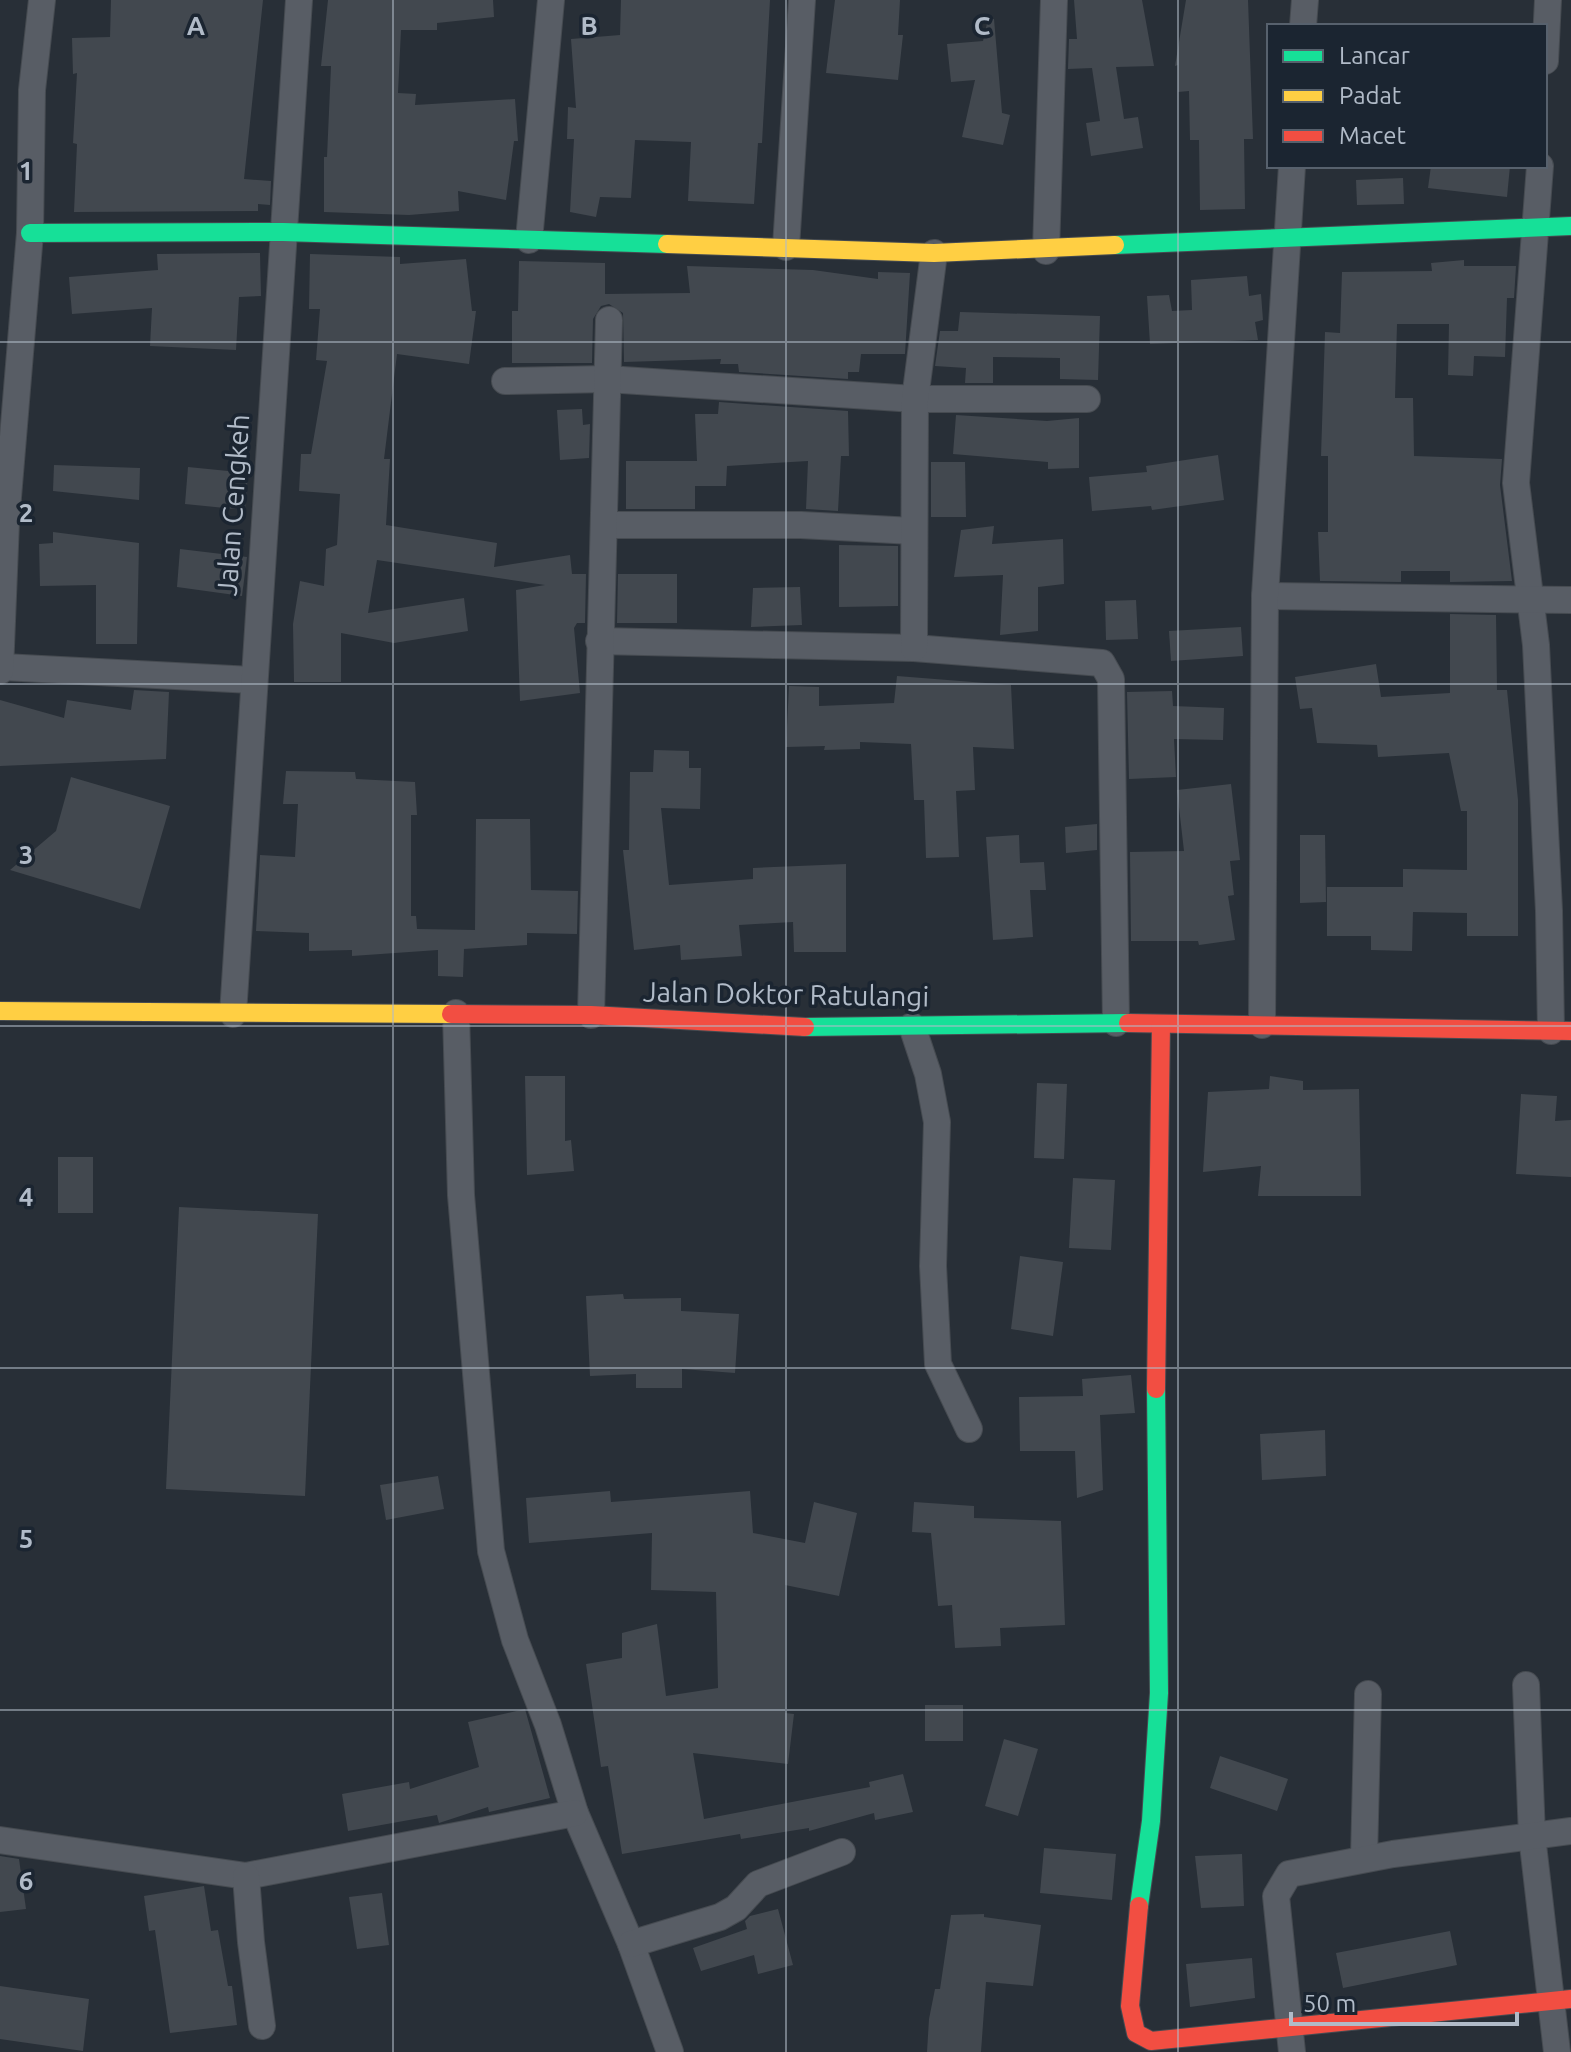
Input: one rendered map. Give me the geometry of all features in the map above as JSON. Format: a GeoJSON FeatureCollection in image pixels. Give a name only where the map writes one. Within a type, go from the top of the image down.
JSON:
{"type":"FeatureCollection","features":[{"type":"Feature","properties":{"kind":"main road"},"geometry":{"type":"LineString","coordinates":[[30,233],[283,232],[934,253],[1046,251],[1286,237],[1571,226]]}},
{"type":"Feature","properties":{"kind":"main road","name":"Jalan Doktor Ratulangi"},"geometry":{"type":"LineString","coordinates":[[0,1011],[591,1015],[822,1028],[1116,1023],[1561,1031]]}},
{"type":"Feature","properties":{"kind":"main road"},"geometry":{"type":"LineString","coordinates":[[1161,1024],[1155,1457],[1159,1693],[1151,1821],[1132,1958],[1132,2022],[1136,2033],[1151,2041],[1290,2041],[1560,2000]]}},
{"type":"Feature","properties":{"kind":"street"},"geometry":{"type":"LineString","coordinates":[[42,0],[32,90],[30,233],[6,521],[2,669],[252,680]]}},
{"type":"Feature","properties":{"kind":"street","name":"Jalan Cengkeh"},"geometry":{"type":"LineString","coordinates":[[233,1014],[252,680],[299,0]]}},
{"type":"Feature","properties":{"kind":"street"},"geometry":{"type":"LineString","coordinates":[[529,240],[551,0]]}},
{"type":"Feature","properties":{"kind":"street"},"geometry":{"type":"LineString","coordinates":[[786,247],[802,0]]}},
{"type":"Feature","properties":{"kind":"street"},"geometry":{"type":"LineString","coordinates":[[1046,251],[1054,0]]}},
{"type":"Feature","properties":{"kind":"street"},"geometry":{"type":"LineString","coordinates":[[1303,24],[1305,0]]}},
{"type":"Feature","properties":{"kind":"street"},"geometry":{"type":"LineString","coordinates":[[1547,24],[1548,0]]}},
{"type":"Feature","properties":{"kind":"street"},"geometry":{"type":"LineString","coordinates":[[1262,1025],[1265,596],[1292,168]]}},
{"type":"Feature","properties":{"kind":"street"},"geometry":{"type":"LineString","coordinates":[[1540,168],[1516,483],[1527,598],[1536,645],[1549,911],[1561,1031]]}},
{"type":"Feature","properties":{"kind":"street"},"geometry":{"type":"LineString","coordinates":[[914,648],[915,399],[934,253]]}},
{"type":"Feature","properties":{"kind":"street"},"geometry":{"type":"LineString","coordinates":[[591,1015],[609,320]]}},
{"type":"Feature","properties":{"kind":"street"},"geometry":{"type":"LineString","coordinates":[[505,381],[607,379],[915,399],[1087,399]]}},
{"type":"Feature","properties":{"kind":"street"},"geometry":{"type":"LineString","coordinates":[[604,525],[801,525],[913,531]]}},
{"type":"Feature","properties":{"kind":"street"},"geometry":{"type":"LineString","coordinates":[[1265,596],[1571,600]]}},
{"type":"Feature","properties":{"kind":"street"},"geometry":{"type":"LineString","coordinates":[[599,641],[914,648],[1102,663],[1108,671],[1116,1023]]}},
{"type":"Feature","properties":{"kind":"street"},"geometry":{"type":"LineString","coordinates":[[456,1013],[461,1195],[491,1551],[515,1640],[548,1725],[575,1813],[631,1944],[670,2052]]}},
{"type":"Feature","properties":{"kind":"street"},"geometry":{"type":"LineString","coordinates":[[912,1026],[928,1074],[937,1122],[933,1294],[938,1364],[969,1429]]}},
{"type":"Feature","properties":{"kind":"street"},"geometry":{"type":"LineString","coordinates":[[1526,1685],[1532,1836],[1560,2000],[1557,2052]]}},
{"type":"Feature","properties":{"kind":"street"},"geometry":{"type":"LineString","coordinates":[[1364,1859],[1368,1694]]}},
{"type":"Feature","properties":{"kind":"street"},"geometry":{"type":"LineString","coordinates":[[0,1840],[246,1876],[575,1813]]}},
{"type":"Feature","properties":{"kind":"street"},"geometry":{"type":"LineString","coordinates":[[1290,2041],[1276,1896],[1281,1883],[1299,1869],[1571,1831]]}},
{"type":"Feature","properties":{"kind":"street"},"geometry":{"type":"LineString","coordinates":[[631,1944],[720,1917],[736,1908],[758,1884],[842,1852]]}},
{"type":"Feature","properties":{"kind":"street"},"geometry":{"type":"LineString","coordinates":[[246,1876],[262,2026]]}},
{"type":"Feature","properties":{"kind":"building"},"geometry":{"type":"Polygon","coordinates":[[[111,0],[263,0],[244,179],[271,181],[270,205],[258,204],[258,211],[74,212],[77,144],[73,143],[77,73],[73,74],[72,38],[110,37],[111,0]]]}},
{"type":"Feature","properties":{"kind":"building"},"geometry":{"type":"Polygon","coordinates":[[[328,0],[493,0],[494,17],[437,23],[437,30],[401,30],[398,93],[416,94],[415,105],[515,99],[518,141],[514,141],[506,200],[458,191],[459,211],[409,215],[324,212],[324,157],[327,157],[331,66],[321,66],[328,0]]]}},
{"type":"Feature","properties":{"kind":"building"},"geometry":{"type":"Polygon","coordinates":[[[621,0],[770,0],[762,143],[758,143],[754,204],[688,201],[691,142],[635,140],[631,198],[600,197],[596,217],[570,212],[574,139],[567,139],[568,107],[576,108],[571,39],[620,35],[621,0]]]}},
{"type":"Feature","properties":{"kind":"building"},"geometry":{"type":"Polygon","coordinates":[[[835,0],[900,0],[898,35],[903,35],[898,80],[826,73],[835,0]]]}},
{"type":"Feature","properties":{"kind":"building"},"geometry":{"type":"Polygon","coordinates":[[[1074,0],[1142,0],[1154,66],[1116,67],[1124,119],[1138,117],[1143,148],[1091,156],[1086,123],[1100,121],[1092,68],[1068,69],[1069,39],[1077,39],[1074,0]]]}},
{"type":"Feature","properties":{"kind":"building"},"geometry":{"type":"Polygon","coordinates":[[[1186,0],[1248,0],[1253,139],[1244,139],[1245,209],[1200,210],[1199,140],[1190,140],[1189,91],[1178,92],[1178,65],[1175,66],[1186,0]]]}},
{"type":"Feature","properties":{"kind":"building"},"geometry":{"type":"Polygon","coordinates":[[[988,19],[994,19],[1002,113],[1010,115],[1003,145],[962,137],[975,80],[951,82],[947,44],[983,41],[988,19]]]}},
{"type":"Feature","properties":{"kind":"building"},"geometry":{"type":"Polygon","coordinates":[[[1431,168],[1510,168],[1507,197],[1428,188],[1431,168]]]}},
{"type":"Feature","properties":{"kind":"building"},"geometry":{"type":"Polygon","coordinates":[[[1403,178],[1404,204],[1357,205],[1356,180],[1403,178]]]}},
{"type":"Feature","properties":{"kind":"building"},"geometry":{"type":"Polygon","coordinates":[[[260,253],[261,296],[239,297],[236,350],[150,346],[152,308],[72,314],[69,277],[158,270],[157,254],[260,253]]]}},
{"type":"Feature","properties":{"kind":"building"},"geometry":{"type":"Polygon","coordinates":[[[310,254],[400,257],[400,264],[466,259],[472,311],[476,311],[469,364],[397,354],[384,459],[390,459],[386,525],[497,543],[494,567],[570,555],[572,574],[586,574],[585,623],[577,623],[574,628],[580,693],[520,701],[516,590],[545,585],[377,560],[368,613],[464,598],[468,631],[394,643],[341,633],[341,682],[294,682],[293,624],[300,581],[324,586],[326,549],[337,545],[340,494],[299,491],[301,454],[311,454],[327,361],[316,360],[320,309],[309,309],[310,254]]]}},
{"type":"Feature","properties":{"kind":"building"},"geometry":{"type":"Polygon","coordinates":[[[1464,260],[1464,266],[1516,266],[1514,298],[1507,298],[1505,357],[1474,356],[1473,376],[1448,375],[1449,324],[1397,324],[1395,398],[1413,398],[1414,456],[1502,459],[1500,485],[1512,581],[1450,582],[1450,571],[1401,571],[1401,582],[1320,581],[1318,532],[1328,532],[1328,456],[1321,456],[1325,332],[1340,333],[1342,272],[1432,271],[1431,263],[1464,260]]]}},
{"type":"Feature","properties":{"kind":"building"},"geometry":{"type":"Polygon","coordinates":[[[519,261],[605,263],[605,294],[690,293],[687,266],[813,270],[878,279],[878,272],[910,273],[905,354],[861,354],[859,372],[848,372],[848,379],[739,372],[738,364],[720,364],[721,359],[624,362],[623,313],[609,304],[601,306],[593,319],[592,363],[512,363],[512,311],[518,311],[519,261]]]}},
{"type":"Feature","properties":{"kind":"building"},"geometry":{"type":"Polygon","coordinates":[[[1247,276],[1249,296],[1261,294],[1263,320],[1255,322],[1258,340],[1150,344],[1147,296],[1169,295],[1172,311],[1192,310],[1191,280],[1247,276]]]}},
{"type":"Feature","properties":{"kind":"building"},"geometry":{"type":"Polygon","coordinates":[[[960,312],[1100,316],[1098,380],[1060,379],[1060,358],[993,357],[993,383],[965,383],[966,368],[935,366],[940,331],[958,331],[960,312]]]}},
{"type":"Feature","properties":{"kind":"building"},"geometry":{"type":"Polygon","coordinates":[[[719,402],[848,411],[849,456],[841,456],[838,511],[806,509],[808,461],[727,466],[726,486],[695,486],[695,509],[626,509],[626,461],[697,461],[695,414],[718,414],[719,402]]]}},
{"type":"Feature","properties":{"kind":"building"},"geometry":{"type":"Polygon","coordinates":[[[582,409],[583,425],[590,424],[589,458],[560,460],[557,410],[582,409]]]}},
{"type":"Feature","properties":{"kind":"building"},"geometry":{"type":"Polygon","coordinates":[[[956,415],[1047,421],[1079,418],[1079,468],[1048,469],[1048,462],[953,454],[956,415]]]}},
{"type":"Feature","properties":{"kind":"building"},"geometry":{"type":"Polygon","coordinates":[[[1218,455],[1224,500],[1152,510],[1151,506],[1092,511],[1089,477],[1147,472],[1146,466],[1218,455]]]}},
{"type":"Feature","properties":{"kind":"building"},"geometry":{"type":"Polygon","coordinates":[[[931,462],[965,462],[966,517],[931,517],[931,462]]]}},
{"type":"Feature","properties":{"kind":"building"},"geometry":{"type":"Polygon","coordinates":[[[54,465],[140,468],[139,500],[53,491],[54,465]]]}},
{"type":"Feature","properties":{"kind":"building"},"geometry":{"type":"Polygon","coordinates":[[[188,467],[248,473],[245,510],[185,504],[188,467]]]}},
{"type":"Feature","properties":{"kind":"building"},"geometry":{"type":"Polygon","coordinates":[[[994,526],[992,544],[1063,539],[1064,584],[1038,587],[1038,631],[1000,635],[1003,575],[954,577],[961,530],[994,526]]]}},
{"type":"Feature","properties":{"kind":"building"},"geometry":{"type":"Polygon","coordinates":[[[53,532],[139,543],[137,644],[96,644],[96,585],[40,586],[39,544],[53,543],[53,532]]]}},
{"type":"Feature","properties":{"kind":"building"},"geometry":{"type":"Polygon","coordinates":[[[839,545],[898,546],[898,606],[839,607],[839,545]]]}},
{"type":"Feature","properties":{"kind":"building"},"geometry":{"type":"Polygon","coordinates":[[[180,549],[247,557],[242,596],[177,587],[180,549]]]}},
{"type":"Feature","properties":{"kind":"building"},"geometry":{"type":"Polygon","coordinates":[[[618,574],[677,574],[677,623],[617,623],[618,574]]]}},
{"type":"Feature","properties":{"kind":"building"},"geometry":{"type":"Polygon","coordinates":[[[800,587],[802,625],[751,627],[753,588],[800,587]]]}},
{"type":"Feature","properties":{"kind":"building"},"geometry":{"type":"Polygon","coordinates":[[[1136,600],[1138,639],[1106,640],[1105,601],[1136,600]]]}},
{"type":"Feature","properties":{"kind":"building"},"geometry":{"type":"Polygon","coordinates":[[[1450,614],[1496,615],[1497,690],[1507,690],[1518,800],[1518,936],[1467,936],[1467,913],[1413,912],[1412,951],[1371,950],[1371,936],[1327,936],[1327,887],[1403,887],[1403,869],[1467,870],[1467,811],[1461,811],[1449,753],[1378,757],[1377,745],[1317,743],[1312,708],[1300,709],[1295,677],[1376,664],[1381,697],[1450,693],[1450,614]]]}},
{"type":"Feature","properties":{"kind":"building"},"geometry":{"type":"Polygon","coordinates":[[[1241,627],[1243,656],[1171,661],[1169,631],[1241,627]]]}},
{"type":"Feature","properties":{"kind":"building"},"geometry":{"type":"Polygon","coordinates":[[[897,676],[1011,685],[1014,749],[973,747],[975,790],[956,791],[959,857],[926,858],[924,800],[914,800],[911,744],[860,742],[860,749],[824,750],[825,746],[786,747],[789,686],[819,687],[819,706],[894,703],[897,676]]]}},
{"type":"Feature","properties":{"kind":"building"},"geometry":{"type":"Polygon","coordinates":[[[134,690],[169,692],[166,759],[0,766],[0,700],[64,718],[67,700],[131,710],[134,690]]]}},
{"type":"Feature","properties":{"kind":"building"},"geometry":{"type":"Polygon","coordinates":[[[1172,691],[1173,706],[1224,708],[1223,740],[1174,739],[1176,777],[1129,779],[1127,692],[1172,691]]]}},
{"type":"Feature","properties":{"kind":"building"},"geometry":{"type":"Polygon","coordinates":[[[654,750],[689,751],[689,768],[701,768],[700,809],[661,808],[669,885],[753,879],[753,868],[846,864],[846,952],[794,952],[793,922],[739,925],[742,956],[681,960],[680,945],[634,950],[623,850],[629,850],[630,772],[653,772],[654,750]]]}},
{"type":"Feature","properties":{"kind":"building"},"geometry":{"type":"Polygon","coordinates":[[[286,771],[355,772],[356,779],[415,782],[417,815],[411,815],[411,916],[416,916],[417,929],[475,930],[476,819],[530,819],[531,890],[578,891],[577,934],[527,933],[527,945],[464,949],[463,977],[438,976],[438,950],[352,956],[352,950],[309,951],[309,933],[256,931],[260,855],[295,857],[298,804],[283,804],[286,771]]]}},
{"type":"Feature","properties":{"kind":"building"},"geometry":{"type":"Polygon","coordinates":[[[71,777],[170,806],[140,909],[10,870],[56,831],[71,777]]]}},
{"type":"Feature","properties":{"kind":"building"},"geometry":{"type":"Polygon","coordinates":[[[1231,784],[1240,860],[1230,861],[1234,895],[1228,896],[1235,940],[1199,945],[1198,941],[1131,941],[1130,852],[1184,851],[1177,790],[1231,784]]]}},
{"type":"Feature","properties":{"kind":"building"},"geometry":{"type":"Polygon","coordinates":[[[1097,824],[1097,850],[1066,853],[1065,827],[1097,824]]]}},
{"type":"Feature","properties":{"kind":"building"},"geometry":{"type":"Polygon","coordinates":[[[1019,835],[1020,863],[1044,862],[1046,890],[1030,890],[1033,937],[993,940],[986,837],[1019,835]]]}},
{"type":"Feature","properties":{"kind":"building"},"geometry":{"type":"Polygon","coordinates":[[[1300,835],[1325,835],[1326,902],[1300,903],[1300,835]]]}},
{"type":"Feature","properties":{"kind":"building"},"geometry":{"type":"Polygon","coordinates":[[[525,1076],[565,1076],[565,1141],[571,1140],[574,1171],[527,1175],[525,1076]]]}},
{"type":"Feature","properties":{"kind":"building"},"geometry":{"type":"Polygon","coordinates":[[[1270,1076],[1303,1081],[1303,1090],[1359,1089],[1361,1196],[1258,1196],[1261,1166],[1203,1172],[1208,1092],[1269,1089],[1270,1076]]]}},
{"type":"Feature","properties":{"kind":"building"},"geometry":{"type":"Polygon","coordinates":[[[1037,1083],[1067,1084],[1064,1159],[1034,1158],[1037,1083]]]}},
{"type":"Feature","properties":{"kind":"building"},"geometry":{"type":"Polygon","coordinates":[[[1521,1094],[1557,1096],[1555,1121],[1571,1120],[1571,1177],[1516,1174],[1521,1094]]]}},
{"type":"Feature","properties":{"kind":"building"},"geometry":{"type":"Polygon","coordinates":[[[58,1157],[93,1157],[93,1213],[58,1213],[58,1157]]]}},
{"type":"Feature","properties":{"kind":"building"},"geometry":{"type":"Polygon","coordinates":[[[1073,1178],[1115,1180],[1111,1250],[1069,1248],[1073,1178]]]}},
{"type":"Feature","properties":{"kind":"building"},"geometry":{"type":"Polygon","coordinates":[[[179,1207],[318,1214],[305,1496],[166,1489],[179,1207]]]}},
{"type":"Feature","properties":{"kind":"building"},"geometry":{"type":"Polygon","coordinates":[[[1020,1256],[1063,1262],[1053,1336],[1011,1329],[1020,1256]]]}},
{"type":"Feature","properties":{"kind":"building"},"geometry":{"type":"Polygon","coordinates":[[[623,1294],[624,1299],[681,1298],[681,1311],[739,1314],[735,1373],[682,1369],[682,1388],[636,1388],[636,1374],[590,1376],[586,1296],[623,1294]]]}},
{"type":"Feature","properties":{"kind":"building"},"geometry":{"type":"Polygon","coordinates":[[[1131,1375],[1135,1413],[1100,1415],[1103,1490],[1077,1498],[1075,1451],[1020,1451],[1019,1397],[1083,1396],[1082,1379],[1131,1375]]]}},
{"type":"Feature","properties":{"kind":"building"},"geometry":{"type":"Polygon","coordinates":[[[1325,1430],[1326,1476],[1262,1480],[1260,1434],[1325,1430]]]}},
{"type":"Feature","properties":{"kind":"building"},"geometry":{"type":"Polygon","coordinates":[[[438,1476],[444,1509],[386,1520],[380,1485],[438,1476]]]}},
{"type":"Feature","properties":{"kind":"building"},"geometry":{"type":"Polygon","coordinates":[[[610,1491],[611,1502],[750,1491],[753,1533],[805,1543],[814,1502],[857,1513],[839,1596],[785,1585],[785,1713],[794,1714],[788,1764],[693,1753],[704,1819],[870,1787],[869,1782],[903,1774],[913,1812],[875,1820],[874,1813],[809,1831],[809,1828],[741,1839],[740,1834],[622,1854],[608,1766],[601,1767],[586,1664],[622,1658],[622,1633],[657,1624],[666,1696],[718,1688],[716,1592],[651,1590],[652,1533],[529,1543],[526,1498],[610,1491]]]}},
{"type":"Feature","properties":{"kind":"building"},"geometry":{"type":"Polygon","coordinates":[[[914,1502],[974,1506],[974,1518],[1061,1521],[1065,1625],[1000,1628],[1001,1646],[955,1648],[952,1605],[938,1606],[931,1533],[912,1532],[914,1502]]]}},
{"type":"Feature","properties":{"kind":"building"},"geometry":{"type":"Polygon","coordinates":[[[925,1705],[963,1705],[963,1741],[925,1741],[925,1705]]]}},
{"type":"Feature","properties":{"kind":"building"},"geometry":{"type":"Polygon","coordinates":[[[525,1709],[550,1798],[489,1812],[488,1807],[439,1823],[437,1815],[348,1831],[342,1794],[409,1782],[410,1789],[479,1767],[468,1722],[525,1709]]]}},
{"type":"Feature","properties":{"kind":"building"},"geometry":{"type":"Polygon","coordinates":[[[1004,1739],[1038,1749],[1018,1816],[985,1806],[1004,1739]]]}},
{"type":"Feature","properties":{"kind":"building"},"geometry":{"type":"Polygon","coordinates":[[[1220,1756],[1288,1779],[1277,1811],[1210,1788],[1220,1756]]]}},
{"type":"Feature","properties":{"kind":"building"},"geometry":{"type":"Polygon","coordinates":[[[1044,1848],[1116,1854],[1112,1900],[1040,1893],[1044,1848]]]}},
{"type":"Feature","properties":{"kind":"building"},"geometry":{"type":"Polygon","coordinates":[[[1242,1854],[1244,1906],[1201,1908],[1195,1856],[1242,1854]]]}},
{"type":"Feature","properties":{"kind":"building"},"geometry":{"type":"Polygon","coordinates":[[[0,1856],[19,1859],[26,1909],[0,1912],[0,1856]]]}},
{"type":"Feature","properties":{"kind":"building"},"geometry":{"type":"Polygon","coordinates":[[[204,1886],[211,1931],[218,1930],[228,1986],[232,1986],[237,2025],[170,2033],[155,1930],[149,1931],[144,1896],[204,1886]]]}},
{"type":"Feature","properties":{"kind":"building"},"geometry":{"type":"Polygon","coordinates":[[[382,1893],[389,1945],[357,1949],[349,1897],[382,1893]]]}},
{"type":"Feature","properties":{"kind":"building"},"geometry":{"type":"Polygon","coordinates":[[[778,1909],[793,1965],[758,1974],[754,1955],[701,1971],[693,1948],[747,1929],[745,1921],[750,1916],[778,1909]]]}},
{"type":"Feature","properties":{"kind":"building"},"geometry":{"type":"Polygon","coordinates":[[[984,1914],[984,1917],[1041,1925],[1033,1986],[986,1982],[981,2052],[927,2052],[929,2019],[935,1989],[940,1989],[951,1915],[984,1914]]]}},
{"type":"Feature","properties":{"kind":"building"},"geometry":{"type":"Polygon","coordinates":[[[1450,1931],[1457,1965],[1343,1988],[1336,1953],[1450,1931]]]}},
{"type":"Feature","properties":{"kind":"building"},"geometry":{"type":"Polygon","coordinates":[[[1252,1958],[1255,1998],[1190,2007],[1186,1964],[1252,1958]]]}},
{"type":"Feature","properties":{"kind":"building"},"geometry":{"type":"Polygon","coordinates":[[[0,1986],[89,1999],[83,2051],[0,2039],[0,1986]]]}},
{"type":"Feature","properties":{"kind":"traffic: fast"},"geometry":{"type":"LineString","coordinates":[[1115,245],[1571,226]]}},
{"type":"Feature","properties":{"kind":"traffic: fast"},"geometry":{"type":"LineString","coordinates":[[30,233],[283,232],[667,244]]}},
{"type":"Feature","properties":{"kind":"traffic: fast"},"geometry":{"type":"LineString","coordinates":[[805,1027],[1128,1023]]}},
{"type":"Feature","properties":{"kind":"traffic: fast"},"geometry":{"type":"LineString","coordinates":[[1139,1906],[1151,1821],[1159,1693],[1156,1389]]}},
{"type":"Feature","properties":{"kind":"traffic: slow"},"geometry":{"type":"LineString","coordinates":[[667,244],[934,253],[1115,245]]}},
{"type":"Feature","properties":{"kind":"traffic: slow"},"geometry":{"type":"LineString","coordinates":[[0,1011],[451,1014]]}},
{"type":"Feature","properties":{"kind":"traffic: jam"},"geometry":{"type":"LineString","coordinates":[[451,1014],[591,1015],[805,1027]]}},
{"type":"Feature","properties":{"kind":"traffic: jam"},"geometry":{"type":"LineString","coordinates":[[1128,1023],[1571,1031]]}},
{"type":"Feature","properties":{"kind":"traffic: jam"},"geometry":{"type":"LineString","coordinates":[[1156,1389],[1161,1024]]}},
{"type":"Feature","properties":{"kind":"traffic: jam"},"geometry":{"type":"LineString","coordinates":[[1139,1906],[1130,2006],[1136,2033],[1151,2041],[1571,1999]]}}]}
